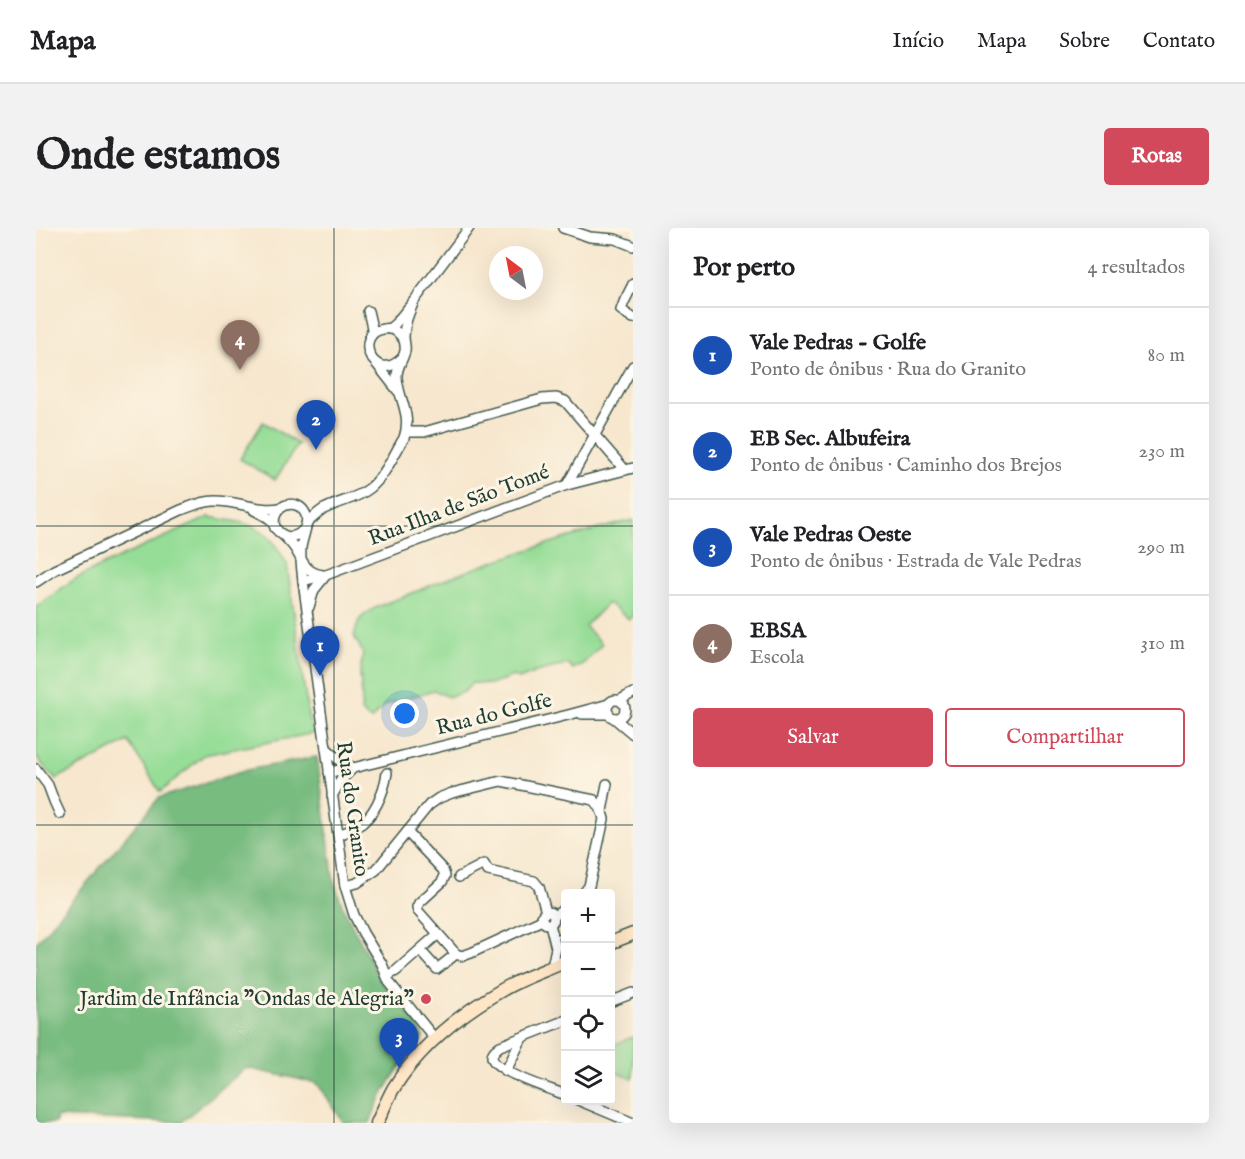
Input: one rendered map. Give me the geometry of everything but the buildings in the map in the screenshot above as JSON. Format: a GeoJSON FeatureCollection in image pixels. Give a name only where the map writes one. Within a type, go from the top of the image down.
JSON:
{"type":"FeatureCollection","features":[{"type":"Feature","properties":{"kind":"main road"},"geometry":{"type":"LineString","coordinates":[[615,941],[633,934]]}},
{"type":"Feature","properties":{"kind":"main road"},"geometry":{"type":"LineString","coordinates":[[377,1123],[392,1090],[435,1039],[469,1011],[504,988],[561,963]]}},
{"type":"Feature","properties":{"kind":"street"},"geometry":{"type":"LineString","coordinates":[[371,336],[395,324],[469,228]]}},
{"type":"Feature","properties":{"kind":"street"},"geometry":{"type":"LineString","coordinates":[[562,228],[590,237],[615,239],[633,246]]}},
{"type":"Feature","properties":{"kind":"street"},"geometry":{"type":"LineString","coordinates":[[633,284],[621,310],[633,318]]}},
{"type":"Feature","properties":{"kind":"street"},"geometry":{"type":"LineString","coordinates":[[238,503],[271,520],[284,536],[296,536],[301,534],[315,516],[325,509],[362,494],[378,480],[406,432],[407,415],[399,393],[397,376],[405,349],[403,339],[406,320],[414,301]]}},
{"type":"Feature","properties":{"kind":"street"},"geometry":{"type":"LineString","coordinates":[[399,393],[371,358],[368,344],[372,328],[368,311],[375,321],[386,329],[400,334],[403,339]]}},
{"type":"Feature","properties":{"kind":"street"},"geometry":{"type":"LineString","coordinates":[[376,363],[392,365],[401,359]]}},
{"type":"Feature","properties":{"kind":"street","name":"Rua Ilha de São Tomé"},"geometry":{"type":"LineString","coordinates":[[303,581],[326,575],[567,485],[633,366]]}},
{"type":"Feature","properties":{"kind":"street"},"geometry":{"type":"LineString","coordinates":[[406,432],[424,432],[543,399],[556,398],[565,401],[629,469]]}},
{"type":"Feature","properties":{"kind":"street"},"geometry":{"type":"LineString","coordinates":[[567,485],[629,469]]}},
{"type":"Feature","properties":{"kind":"street"},"geometry":{"type":"LineString","coordinates":[[36,582],[54,570],[182,510],[213,501],[267,509],[291,504],[302,509],[325,509]]}},
{"type":"Feature","properties":{"kind":"street"},"geometry":{"type":"LineString","coordinates":[[276,528],[274,519],[280,508]]}},
{"type":"Feature","properties":{"kind":"street"},"geometry":{"type":"LineString","coordinates":[[302,509],[307,518],[306,526]]}},
{"type":"Feature","properties":{"kind":"street","name":"Rua do Granito"},"geometry":{"type":"LineString","coordinates":[[306,526],[301,560],[303,581],[345,886],[354,915],[389,982],[435,1039]]}},
{"type":"Feature","properties":{"kind":"street","name":"Rua do Granito"},"geometry":{"type":"LineString","coordinates":[[284,536],[297,551],[301,560]]}},
{"type":"Feature","properties":{"kind":"street"},"geometry":{"type":"LineString","coordinates":[[301,560],[314,574],[326,575]]}},
{"type":"Feature","properties":{"kind":"street"},"geometry":{"type":"LineString","coordinates":[[307,612],[314,590],[326,575]]}},
{"type":"Feature","properties":{"kind":"street","name":"Rua do Golfe"},"geometry":{"type":"LineString","coordinates":[[611,716],[620,717],[633,693]]}},
{"type":"Feature","properties":{"kind":"street"},"geometry":{"type":"LineString","coordinates":[[633,699],[624,706],[633,733]]}},
{"type":"Feature","properties":{"kind":"street","name":"Rua do Golfe"},"geometry":{"type":"LineString","coordinates":[[329,772],[568,716],[609,704],[614,700],[624,706]]}},
{"type":"Feature","properties":{"kind":"street"},"geometry":{"type":"LineString","coordinates":[[609,704],[607,709],[611,716],[633,733]]}},
{"type":"Feature","properties":{"kind":"street"},"geometry":{"type":"LineString","coordinates":[[568,716],[611,716]]}},
{"type":"Feature","properties":{"kind":"street"},"geometry":{"type":"LineString","coordinates":[[326,748],[339,760],[353,768],[341,780],[332,796]]}},
{"type":"Feature","properties":{"kind":"street"},"geometry":{"type":"LineString","coordinates":[[36,769],[48,785],[60,814]]}},
{"type":"Feature","properties":{"kind":"street"},"geometry":{"type":"LineString","coordinates":[[338,835],[356,827],[369,816],[382,793],[387,773]]}},
{"type":"Feature","properties":{"kind":"street"},"geometry":{"type":"LineString","coordinates":[[345,886],[357,883],[376,870],[429,805],[439,798],[501,781],[594,800],[598,804],[604,819],[587,889]]}},
{"type":"Feature","properties":{"kind":"street"},"geometry":{"type":"LineString","coordinates":[[602,811],[607,784]]}},
{"type":"Feature","properties":{"kind":"street"},"geometry":{"type":"LineString","coordinates":[[407,832],[443,870],[445,876],[442,882],[419,903],[418,911],[459,955]]}},
{"type":"Feature","properties":{"kind":"street"},"geometry":{"type":"LineString","coordinates":[[459,877],[484,864],[488,871],[534,881],[539,887],[556,948],[552,967]]}},
{"type":"Feature","properties":{"kind":"street"},"geometry":{"type":"LineString","coordinates":[[420,950],[437,969],[459,955],[561,911]]}},
{"type":"Feature","properties":{"kind":"street"},"geometry":{"type":"LineString","coordinates":[[387,976],[396,971],[438,934]]}},
{"type":"Feature","properties":{"kind":"street"},"geometry":{"type":"LineString","coordinates":[[556,948],[561,952]]}},
{"type":"Feature","properties":{"kind":"street"},"geometry":{"type":"LineString","coordinates":[[615,1000],[633,993]]}},
{"type":"Feature","properties":{"kind":"street"},"geometry":{"type":"LineString","coordinates":[[561,1022],[500,1046],[493,1052],[492,1057],[494,1062],[506,1071],[561,1093]]}},
{"type":"Feature","properties":{"kind":"street"},"geometry":{"type":"LineString","coordinates":[[506,1071],[522,1038]]}},
{"type":"Feature","properties":{"kind":"street"},"geometry":{"type":"LineString","coordinates":[[588,1105],[633,1123]]}},
{"type":"Feature","properties":{"kind":"green space"},"geometry":{"type":"Polygon","coordinates":[[[263,422],[298,444],[275,480],[240,459],[263,422]]]}},
{"type":"Feature","properties":{"kind":"green space"},"geometry":{"type":"Polygon","coordinates":[[[209,517],[242,523],[260,530],[272,541],[287,564],[309,721],[315,733],[204,755],[160,792],[128,741],[56,779],[36,756],[36,607],[75,579],[209,517]]]}},
{"type":"Feature","properties":{"kind":"green space"},"geometry":{"type":"Polygon","coordinates":[[[633,520],[633,616],[629,619],[608,603],[585,626],[602,644],[584,663],[573,669],[568,664],[519,679],[513,676],[492,684],[472,683],[464,692],[448,697],[434,690],[385,705],[371,720],[361,712],[360,673],[363,653],[354,636],[359,621],[365,614],[384,604],[492,562],[576,535],[633,520]]]}},
{"type":"Feature","properties":{"kind":"green space"},"geometry":{"type":"Polygon","coordinates":[[[317,757],[334,882],[343,907],[381,982],[416,1022],[423,1037],[392,1078],[370,1123],[344,1123],[317,1083],[246,1068],[181,1122],[57,1117],[55,1123],[36,1123],[36,943],[159,798],[247,770],[317,757]]]}},
{"type":"Feature","properties":{"kind":"green space"},"geometry":{"type":"Polygon","coordinates":[[[633,1037],[633,1079],[615,1072],[615,1044],[633,1037]]]}},
{"type":"Feature","properties":{"kind":"place","name":"EBSA"},"geometry":{"type":"Point","coordinates":[240,370]}},
{"type":"Feature","properties":{"kind":"place","name":"EB Sec. Albufeira"},"geometry":{"type":"Point","coordinates":[316,450]}},
{"type":"Feature","properties":{"kind":"place","name":"Vale Pedras - Golfe"},"geometry":{"type":"Point","coordinates":[320,676]}},
{"type":"Feature","properties":{"kind":"place","name":"Jardim de Infância \"Ondas de Alegria\""},"geometry":{"type":"Point","coordinates":[426,999]}},
{"type":"Feature","properties":{"kind":"place","name":"Vale Pedras Oeste"},"geometry":{"type":"Point","coordinates":[399,1068]}}]}
